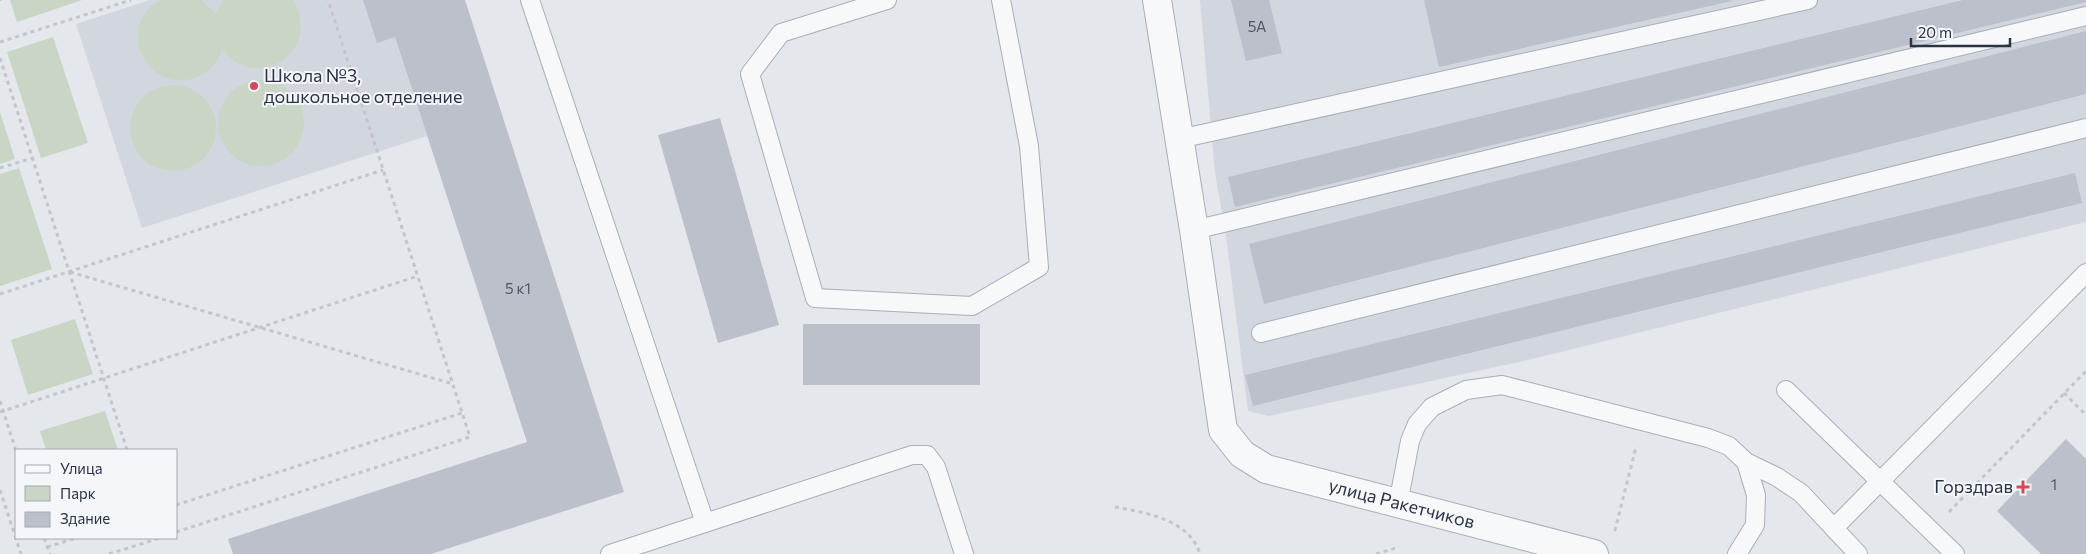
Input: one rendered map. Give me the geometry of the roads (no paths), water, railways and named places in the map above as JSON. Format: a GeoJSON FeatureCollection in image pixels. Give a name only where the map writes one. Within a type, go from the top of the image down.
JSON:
{"type":"FeatureCollection","features":[{"type":"Feature","properties":{"kind":"street"},"geometry":{"type":"LineString","coordinates":[[1157,0],[1194,230]]}},
{"type":"Feature","properties":{"kind":"street","name":"улица Ракетчиков"},"geometry":{"type":"LineString","coordinates":[[1194,230],[1223,430],[1242,454],[1266,470],[1594,554]]}},
{"type":"Feature","properties":{"kind":"lane"},"geometry":{"type":"LineString","coordinates":[[530,0],[705,523]]}},
{"type":"Feature","properties":{"kind":"lane"},"geometry":{"type":"LineString","coordinates":[[887,0],[782,33],[750,74],[815,298],[972,306],[1039,267],[1029,146],[1001,0]]}},
{"type":"Feature","properties":{"kind":"lane"},"geometry":{"type":"LineString","coordinates":[[1179,138],[1808,0]]}},
{"type":"Feature","properties":{"kind":"lane"},"geometry":{"type":"LineString","coordinates":[[1194,230],[2086,16]]}},
{"type":"Feature","properties":{"kind":"lane"},"geometry":{"type":"LineString","coordinates":[[1261,333],[2086,128]]}},
{"type":"Feature","properties":{"kind":"lane"},"geometry":{"type":"LineString","coordinates":[[1834,528],[2086,273]]}},
{"type":"Feature","properties":{"kind":"lane"},"geometry":{"type":"LineString","coordinates":[[1398,504],[1410,441],[1417,424],[1432,407],[1466,390],[1502,385],[1708,438],[1729,446],[1746,462],[1777,477],[1801,493],[1858,554]]}},
{"type":"Feature","properties":{"kind":"lane"},"geometry":{"type":"LineString","coordinates":[[1786,390],[1955,554]]}},
{"type":"Feature","properties":{"kind":"lane"},"geometry":{"type":"LineString","coordinates":[[610,554],[912,455],[927,455],[936,467],[964,554]]}},
{"type":"Feature","properties":{"kind":"lane"},"geometry":{"type":"LineString","coordinates":[[1737,554],[1755,524],[1756,495],[1746,462]]}},
{"type":"Feature","properties":{"kind":"place","name":"Школа №3, дошкольное отделение"},"geometry":{"type":"Point","coordinates":[254,86]}},
{"type":"Feature","properties":{"kind":"place","name":"Горздрав"},"geometry":{"type":"Point","coordinates":[2023,487]}}]}
